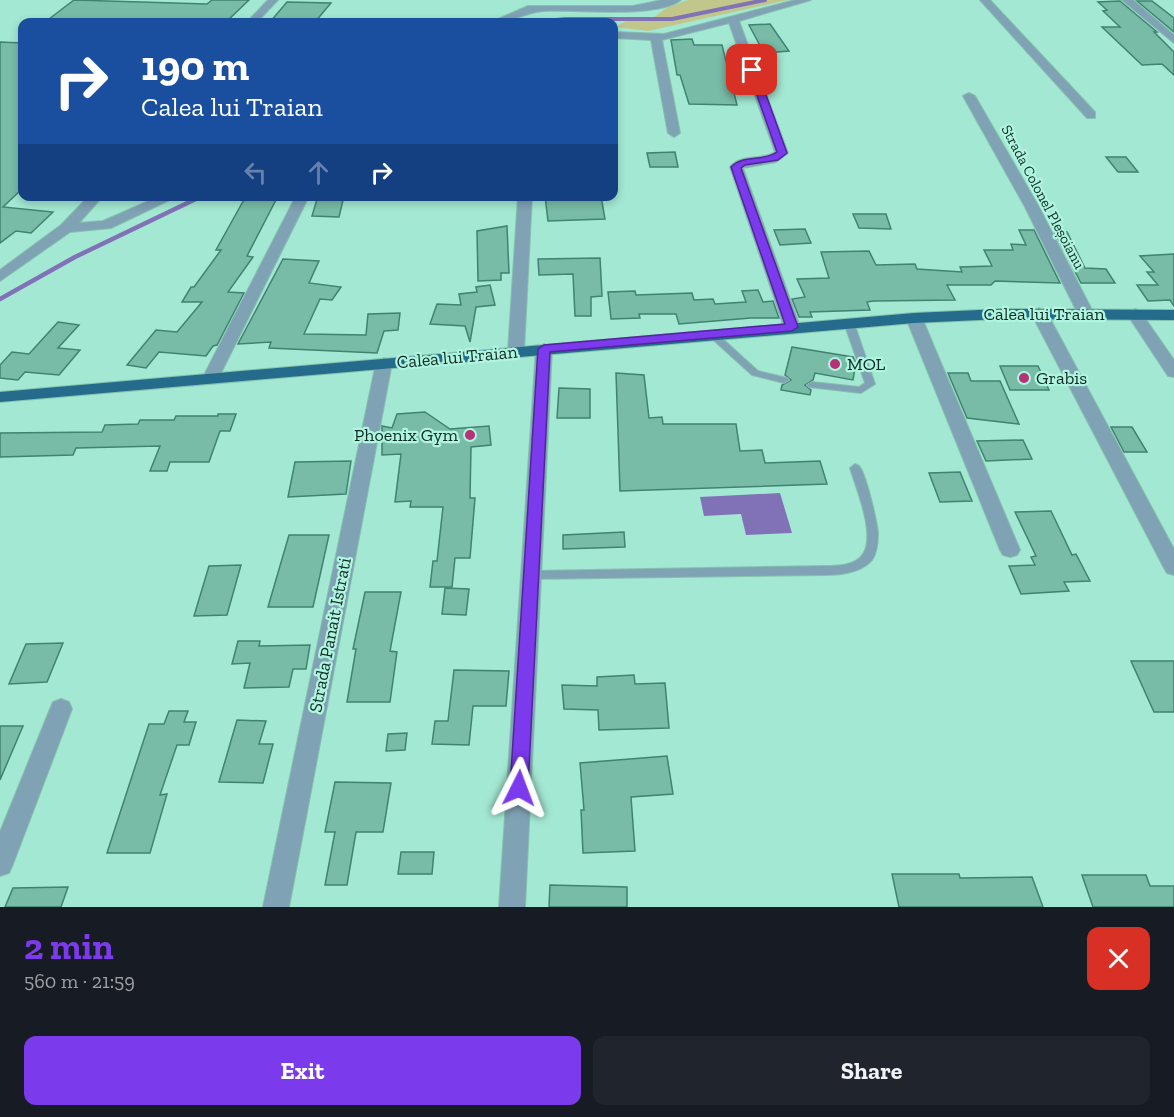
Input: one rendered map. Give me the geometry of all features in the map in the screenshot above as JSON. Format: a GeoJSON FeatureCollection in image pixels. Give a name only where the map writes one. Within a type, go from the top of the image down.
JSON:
{"type":"FeatureCollection","features":[{"type":"Feature","properties":{"kind":"highway","name":"Calea lui Traian"},"geometry":{"type":"LineString","coordinates":[[0,397],[914,318],[1039,314],[1174,315]]}},
{"type":"Feature","properties":{"kind":"street"},"geometry":{"type":"LineString","coordinates":[[256,18],[273,0]]}},
{"type":"Feature","properties":{"kind":"street"},"geometry":{"type":"LineString","coordinates":[[504,18],[531,4],[591,12],[633,9],[676,0]]}},
{"type":"Feature","properties":{"kind":"street"},"geometry":{"type":"LineString","coordinates":[[618,36],[656,38],[806,0]]}},
{"type":"Feature","properties":{"kind":"street"},"geometry":{"type":"LineString","coordinates":[[986,0],[1091,115]]}},
{"type":"Feature","properties":{"kind":"street"},"geometry":{"type":"LineString","coordinates":[[1127,0],[1174,40]]}},
{"type":"Feature","properties":{"kind":"street"},"geometry":{"type":"LineString","coordinates":[[733,19],[782,153],[774,158],[742,162],[736,167],[792,327]]}},
{"type":"Feature","properties":{"kind":"street"},"geometry":{"type":"LineString","coordinates":[[656,38],[674,133]]}},
{"type":"Feature","properties":{"kind":"street","name":"Strada Colonel Pleșoianu"},"geometry":{"type":"LineString","coordinates":[[969,96],[1032,207],[1086,314]]}},
{"type":"Feature","properties":{"kind":"street"},"geometry":{"type":"LineString","coordinates":[[0,277],[66,228],[92,201]]}},
{"type":"Feature","properties":{"kind":"street"},"geometry":{"type":"LineString","coordinates":[[66,228],[106,225],[161,201]]}},
{"type":"Feature","properties":{"kind":"street"},"geometry":{"type":"LineString","coordinates":[[210,379],[300,201]]}},
{"type":"Feature","properties":{"kind":"street"},"geometry":{"type":"LineString","coordinates":[[516,351],[525,201]]}},
{"type":"Feature","properties":{"kind":"street"},"geometry":{"type":"LineString","coordinates":[[1039,314],[1174,568]]}},
{"type":"Feature","properties":{"kind":"street"},"geometry":{"type":"LineString","coordinates":[[1135,314],[1174,372]]}},
{"type":"Feature","properties":{"kind":"street"},"geometry":{"type":"LineString","coordinates":[[914,318],[1010,550]]}},
{"type":"Feature","properties":{"kind":"street"},"geometry":{"type":"LineString","coordinates":[[513,907],[544,349]]}},
{"type":"Feature","properties":{"kind":"street","name":"Strada Panait Istrati"},"geometry":{"type":"LineString","coordinates":[[276,907],[384,363]]}},
{"type":"Feature","properties":{"kind":"street"},"geometry":{"type":"LineString","coordinates":[[0,864],[61,709]]}},
{"type":"Feature","properties":{"kind":"lane"},"geometry":{"type":"LineString","coordinates":[[812,385],[861,390],[870,384],[849,323]]}},
{"type":"Feature","properties":{"kind":"lane"},"geometry":{"type":"LineString","coordinates":[[712,334],[755,373],[784,380]]}},
{"type":"Feature","properties":{"kind":"lane"},"geometry":{"type":"LineString","coordinates":[[531,575],[812,571],[839,570],[861,564],[870,553],[873,542],[868,507],[855,468]]}},
{"type":"Feature","properties":{"kind":"green space"},"geometry":{"type":"Polygon","coordinates":[[[688,0],[788,0],[648,31],[618,27],[627,20],[652,19],[666,8],[688,0]]]}},
{"type":"Feature","properties":{"kind":"shaded area"},"geometry":{"type":"Polygon","coordinates":[[[780,493],[792,533],[746,535],[741,514],[704,516],[700,497],[780,493]]]}},
{"type":"Feature","properties":{"kind":"building"},"geometry":{"type":"Polygon","coordinates":[[[74,0],[207,4],[212,0],[249,0],[230,18],[50,18],[74,0]]]}},
{"type":"Feature","properties":{"kind":"building"},"geometry":{"type":"Polygon","coordinates":[[[1120,1],[1157,32],[1154,32],[1174,52],[1174,75],[1162,64],[1142,65],[1102,27],[1120,27],[1103,11],[1107,10],[1098,2],[1120,1]]]}},
{"type":"Feature","properties":{"kind":"building"},"geometry":{"type":"Polygon","coordinates":[[[1137,1],[1152,1],[1174,18],[1174,32],[1137,1]]]}},
{"type":"Feature","properties":{"kind":"building"},"geometry":{"type":"Polygon","coordinates":[[[287,2],[331,3],[318,18],[273,18],[287,2]]]}},
{"type":"Feature","properties":{"kind":"building"},"geometry":{"type":"Polygon","coordinates":[[[770,24],[789,51],[764,53],[749,25],[770,24]]]}},
{"type":"Feature","properties":{"kind":"building"},"geometry":{"type":"Polygon","coordinates":[[[692,39],[694,45],[722,45],[737,105],[689,104],[680,75],[677,75],[671,40],[692,39]]]}},
{"type":"Feature","properties":{"kind":"building"},"geometry":{"type":"Polygon","coordinates":[[[0,42],[18,43],[18,193],[3,207],[53,212],[31,233],[16,231],[0,243],[0,42]]]}},
{"type":"Feature","properties":{"kind":"building"},"geometry":{"type":"Polygon","coordinates":[[[675,152],[678,167],[650,167],[647,153],[675,152]]]}},
{"type":"Feature","properties":{"kind":"building"},"geometry":{"type":"Polygon","coordinates":[[[1106,157],[1126,157],[1138,172],[1118,172],[1106,157]]]}},
{"type":"Feature","properties":{"kind":"building"},"geometry":{"type":"Polygon","coordinates":[[[243,201],[275,201],[247,256],[253,257],[228,292],[244,293],[217,345],[213,346],[206,356],[159,352],[146,368],[127,365],[156,330],[177,332],[202,302],[182,302],[191,287],[194,287],[221,250],[216,250],[243,201]]]}},
{"type":"Feature","properties":{"kind":"building"},"geometry":{"type":"Polygon","coordinates":[[[316,201],[343,201],[339,217],[312,216],[316,201]]]}},
{"type":"Feature","properties":{"kind":"building"},"geometry":{"type":"Polygon","coordinates":[[[546,201],[602,201],[605,219],[548,221],[546,201]]]}},
{"type":"Feature","properties":{"kind":"building"},"geometry":{"type":"Polygon","coordinates":[[[853,214],[886,214],[891,229],[859,228],[853,214]]]}},
{"type":"Feature","properties":{"kind":"building"},"geometry":{"type":"Polygon","coordinates":[[[507,226],[509,273],[501,273],[501,280],[478,281],[477,231],[507,226]]]}},
{"type":"Feature","properties":{"kind":"building"},"geometry":{"type":"Polygon","coordinates":[[[805,229],[811,243],[780,245],[774,230],[805,229]]]}},
{"type":"Feature","properties":{"kind":"building"},"geometry":{"type":"Polygon","coordinates":[[[1019,230],[1034,230],[1060,283],[995,281],[991,285],[947,285],[955,300],[873,301],[867,302],[870,310],[810,312],[812,317],[799,317],[792,299],[805,297],[797,279],[829,278],[821,252],[869,251],[876,265],[915,264],[917,269],[962,272],[960,267],[992,266],[984,250],[1013,250],[1011,244],[1026,245],[1019,230]]]}},
{"type":"Feature","properties":{"kind":"building"},"geometry":{"type":"Polygon","coordinates":[[[1054,231],[1067,232],[1085,268],[1106,269],[1115,283],[1081,283],[1054,231]]]}},
{"type":"Feature","properties":{"kind":"building"},"geometry":{"type":"Polygon","coordinates":[[[1174,254],[1174,306],[1170,300],[1148,301],[1137,285],[1158,285],[1147,272],[1154,272],[1140,256],[1174,254]]]}},
{"type":"Feature","properties":{"kind":"building"},"geometry":{"type":"Polygon","coordinates":[[[600,258],[602,296],[591,297],[591,316],[575,316],[573,274],[539,275],[538,259],[600,258]]]}},
{"type":"Feature","properties":{"kind":"building"},"geometry":{"type":"Polygon","coordinates":[[[283,259],[319,261],[309,283],[341,287],[332,300],[320,299],[304,334],[366,335],[368,314],[400,313],[398,330],[384,331],[377,353],[269,348],[271,342],[238,344],[283,259]]]}},
{"type":"Feature","properties":{"kind":"building"},"geometry":{"type":"Polygon","coordinates":[[[490,285],[495,305],[476,307],[470,342],[465,326],[430,324],[437,304],[461,305],[459,294],[477,292],[476,287],[490,285]]]}},
{"type":"Feature","properties":{"kind":"building"},"geometry":{"type":"Polygon","coordinates":[[[758,290],[763,302],[773,301],[779,318],[679,324],[676,314],[639,314],[640,318],[611,319],[608,292],[635,291],[636,295],[692,293],[694,300],[713,299],[715,304],[746,302],[742,291],[758,290]]]}},
{"type":"Feature","properties":{"kind":"building"},"geometry":{"type":"Polygon","coordinates":[[[58,322],[79,325],[58,348],[80,350],[59,375],[25,372],[18,380],[0,378],[0,365],[12,352],[29,354],[58,322]]]}},
{"type":"Feature","properties":{"kind":"building"},"geometry":{"type":"Polygon","coordinates":[[[792,347],[853,357],[856,363],[853,380],[815,373],[813,380],[805,385],[811,390],[810,395],[781,390],[782,385],[791,380],[785,375],[792,347]]]}},
{"type":"Feature","properties":{"kind":"building","name":"Grabis"},"geometry":{"type":"Polygon","coordinates":[[[1000,366],[1038,366],[1049,390],[1010,390],[1000,366]]]}},
{"type":"Feature","properties":{"kind":"building"},"geometry":{"type":"Polygon","coordinates":[[[616,373],[644,375],[649,418],[662,417],[663,424],[736,424],[740,451],[762,450],[765,463],[820,461],[827,484],[620,491],[616,373]]]}},
{"type":"Feature","properties":{"kind":"building"},"geometry":{"type":"Polygon","coordinates":[[[948,373],[968,373],[971,381],[1000,381],[1019,424],[967,418],[948,373]]]}},
{"type":"Feature","properties":{"kind":"building"},"geometry":{"type":"Polygon","coordinates":[[[559,388],[590,389],[590,418],[557,418],[559,388]]]}},
{"type":"Feature","properties":{"kind":"building"},"geometry":{"type":"Polygon","coordinates":[[[425,412],[450,429],[489,426],[491,445],[471,447],[470,498],[475,498],[470,558],[455,558],[452,587],[430,587],[433,561],[437,561],[443,507],[410,507],[411,501],[395,502],[401,454],[382,455],[382,426],[392,428],[397,414],[425,412]]]}},
{"type":"Feature","properties":{"kind":"building"},"geometry":{"type":"Polygon","coordinates":[[[218,414],[236,414],[230,431],[220,431],[209,462],[170,462],[167,471],[150,471],[160,446],[76,448],[73,455],[0,457],[0,433],[102,432],[105,425],[138,424],[140,420],[174,420],[176,416],[218,416],[218,414]]]}},
{"type":"Feature","properties":{"kind":"building"},"geometry":{"type":"Polygon","coordinates":[[[1111,427],[1132,427],[1147,452],[1124,452],[1111,427]]]}},
{"type":"Feature","properties":{"kind":"building"},"geometry":{"type":"Polygon","coordinates":[[[1023,440],[1032,459],[986,461],[977,441],[1023,440]]]}},
{"type":"Feature","properties":{"kind":"building"},"geometry":{"type":"Polygon","coordinates":[[[351,461],[346,494],[288,497],[295,462],[351,461]]]}},
{"type":"Feature","properties":{"kind":"building"},"geometry":{"type":"Polygon","coordinates":[[[960,472],[972,501],[940,502],[929,473],[960,472]]]}},
{"type":"Feature","properties":{"kind":"building"},"geometry":{"type":"Polygon","coordinates":[[[1051,511],[1072,555],[1076,554],[1090,581],[1064,582],[1069,591],[1021,594],[1009,566],[1035,565],[1031,557],[1036,556],[1015,512],[1051,511]]]}},
{"type":"Feature","properties":{"kind":"building"},"geometry":{"type":"Polygon","coordinates":[[[624,532],[625,547],[563,549],[563,535],[624,532]]]}},
{"type":"Feature","properties":{"kind":"building"},"geometry":{"type":"Polygon","coordinates":[[[289,535],[329,535],[313,607],[268,607],[289,535]]]}},
{"type":"Feature","properties":{"kind":"building"},"geometry":{"type":"Polygon","coordinates":[[[241,565],[227,615],[194,616],[209,566],[241,565]]]}},
{"type":"Feature","properties":{"kind":"building"},"geometry":{"type":"Polygon","coordinates":[[[445,588],[469,589],[466,615],[442,614],[445,588]]]}},
{"type":"Feature","properties":{"kind":"building"},"geometry":{"type":"Polygon","coordinates":[[[365,592],[401,592],[390,651],[397,652],[390,702],[347,702],[356,649],[353,649],[365,592]]]}},
{"type":"Feature","properties":{"kind":"building"},"geometry":{"type":"Polygon","coordinates":[[[238,641],[260,641],[259,646],[310,645],[306,669],[293,669],[289,687],[244,688],[250,663],[232,664],[238,641]]]}},
{"type":"Feature","properties":{"kind":"building"},"geometry":{"type":"Polygon","coordinates":[[[63,643],[47,682],[9,684],[26,644],[63,643]]]}},
{"type":"Feature","properties":{"kind":"building"},"geometry":{"type":"Polygon","coordinates":[[[1131,661],[1174,661],[1174,712],[1154,712],[1131,661]]]}},
{"type":"Feature","properties":{"kind":"building"},"geometry":{"type":"Polygon","coordinates":[[[454,670],[509,671],[506,706],[473,706],[469,745],[432,744],[435,721],[448,721],[454,670]]]}},
{"type":"Feature","properties":{"kind":"building"},"geometry":{"type":"Polygon","coordinates":[[[634,675],[635,684],[665,683],[669,728],[599,730],[598,710],[564,709],[562,685],[597,686],[597,677],[634,675]]]}},
{"type":"Feature","properties":{"kind":"building"},"geometry":{"type":"Polygon","coordinates":[[[169,711],[188,711],[184,722],[196,722],[189,745],[177,745],[160,795],[167,794],[150,853],[107,853],[149,724],[164,724],[169,711]]]}},
{"type":"Feature","properties":{"kind":"building"},"geometry":{"type":"Polygon","coordinates":[[[237,720],[266,721],[259,744],[273,744],[263,783],[219,782],[237,720]]]}},
{"type":"Feature","properties":{"kind":"building"},"geometry":{"type":"Polygon","coordinates":[[[0,726],[23,726],[0,780],[0,726]]]}},
{"type":"Feature","properties":{"kind":"building"},"geometry":{"type":"Polygon","coordinates":[[[407,733],[405,750],[386,751],[388,734],[407,733]]]}},
{"type":"Feature","properties":{"kind":"building"},"geometry":{"type":"Polygon","coordinates":[[[667,756],[673,794],[631,797],[635,851],[583,853],[581,810],[584,810],[580,763],[667,756]]]}},
{"type":"Feature","properties":{"kind":"building"},"geometry":{"type":"Polygon","coordinates":[[[335,782],[391,783],[383,832],[356,832],[347,885],[325,885],[335,832],[325,832],[335,782]]]}},
{"type":"Feature","properties":{"kind":"building"},"geometry":{"type":"Polygon","coordinates":[[[401,852],[434,852],[432,874],[398,874],[401,852]]]}},
{"type":"Feature","properties":{"kind":"building"},"geometry":{"type":"Polygon","coordinates":[[[892,874],[959,874],[960,878],[1032,877],[1043,907],[899,907],[892,874]]]}},
{"type":"Feature","properties":{"kind":"building"},"geometry":{"type":"Polygon","coordinates":[[[1082,875],[1146,875],[1150,886],[1174,886],[1174,907],[1093,907],[1082,875]]]}},
{"type":"Feature","properties":{"kind":"building"},"geometry":{"type":"Polygon","coordinates":[[[550,885],[627,887],[627,907],[549,907],[550,885]]]}},
{"type":"Feature","properties":{"kind":"building"},"geometry":{"type":"Polygon","coordinates":[[[68,887],[61,907],[5,907],[13,888],[68,887]]]}},
{"type":"Feature","properties":{"kind":"waterway"},"geometry":{"type":"LineString","coordinates":[[618,19],[672,19],[765,0]]}},
{"type":"Feature","properties":{"kind":"waterway"},"geometry":{"type":"LineString","coordinates":[[0,299],[75,257],[192,201]]}},
{"type":"Feature","properties":{"kind":"place","name":"MOL"},"geometry":{"type":"Point","coordinates":[835,364]}},
{"type":"Feature","properties":{"kind":"place","name":"Grabis"},"geometry":{"type":"Point","coordinates":[1024,378]}},
{"type":"Feature","properties":{"kind":"place","name":"Phoenix Gym"},"geometry":{"type":"Point","coordinates":[470,435]}},
{"type":"Feature","properties":{"kind":"route"},"geometry":{"type":"LineString","coordinates":[[519,788],[544,349],[792,327],[736,167],[742,162],[774,158],[781,156],[782,153],[752,70]]}}]}
